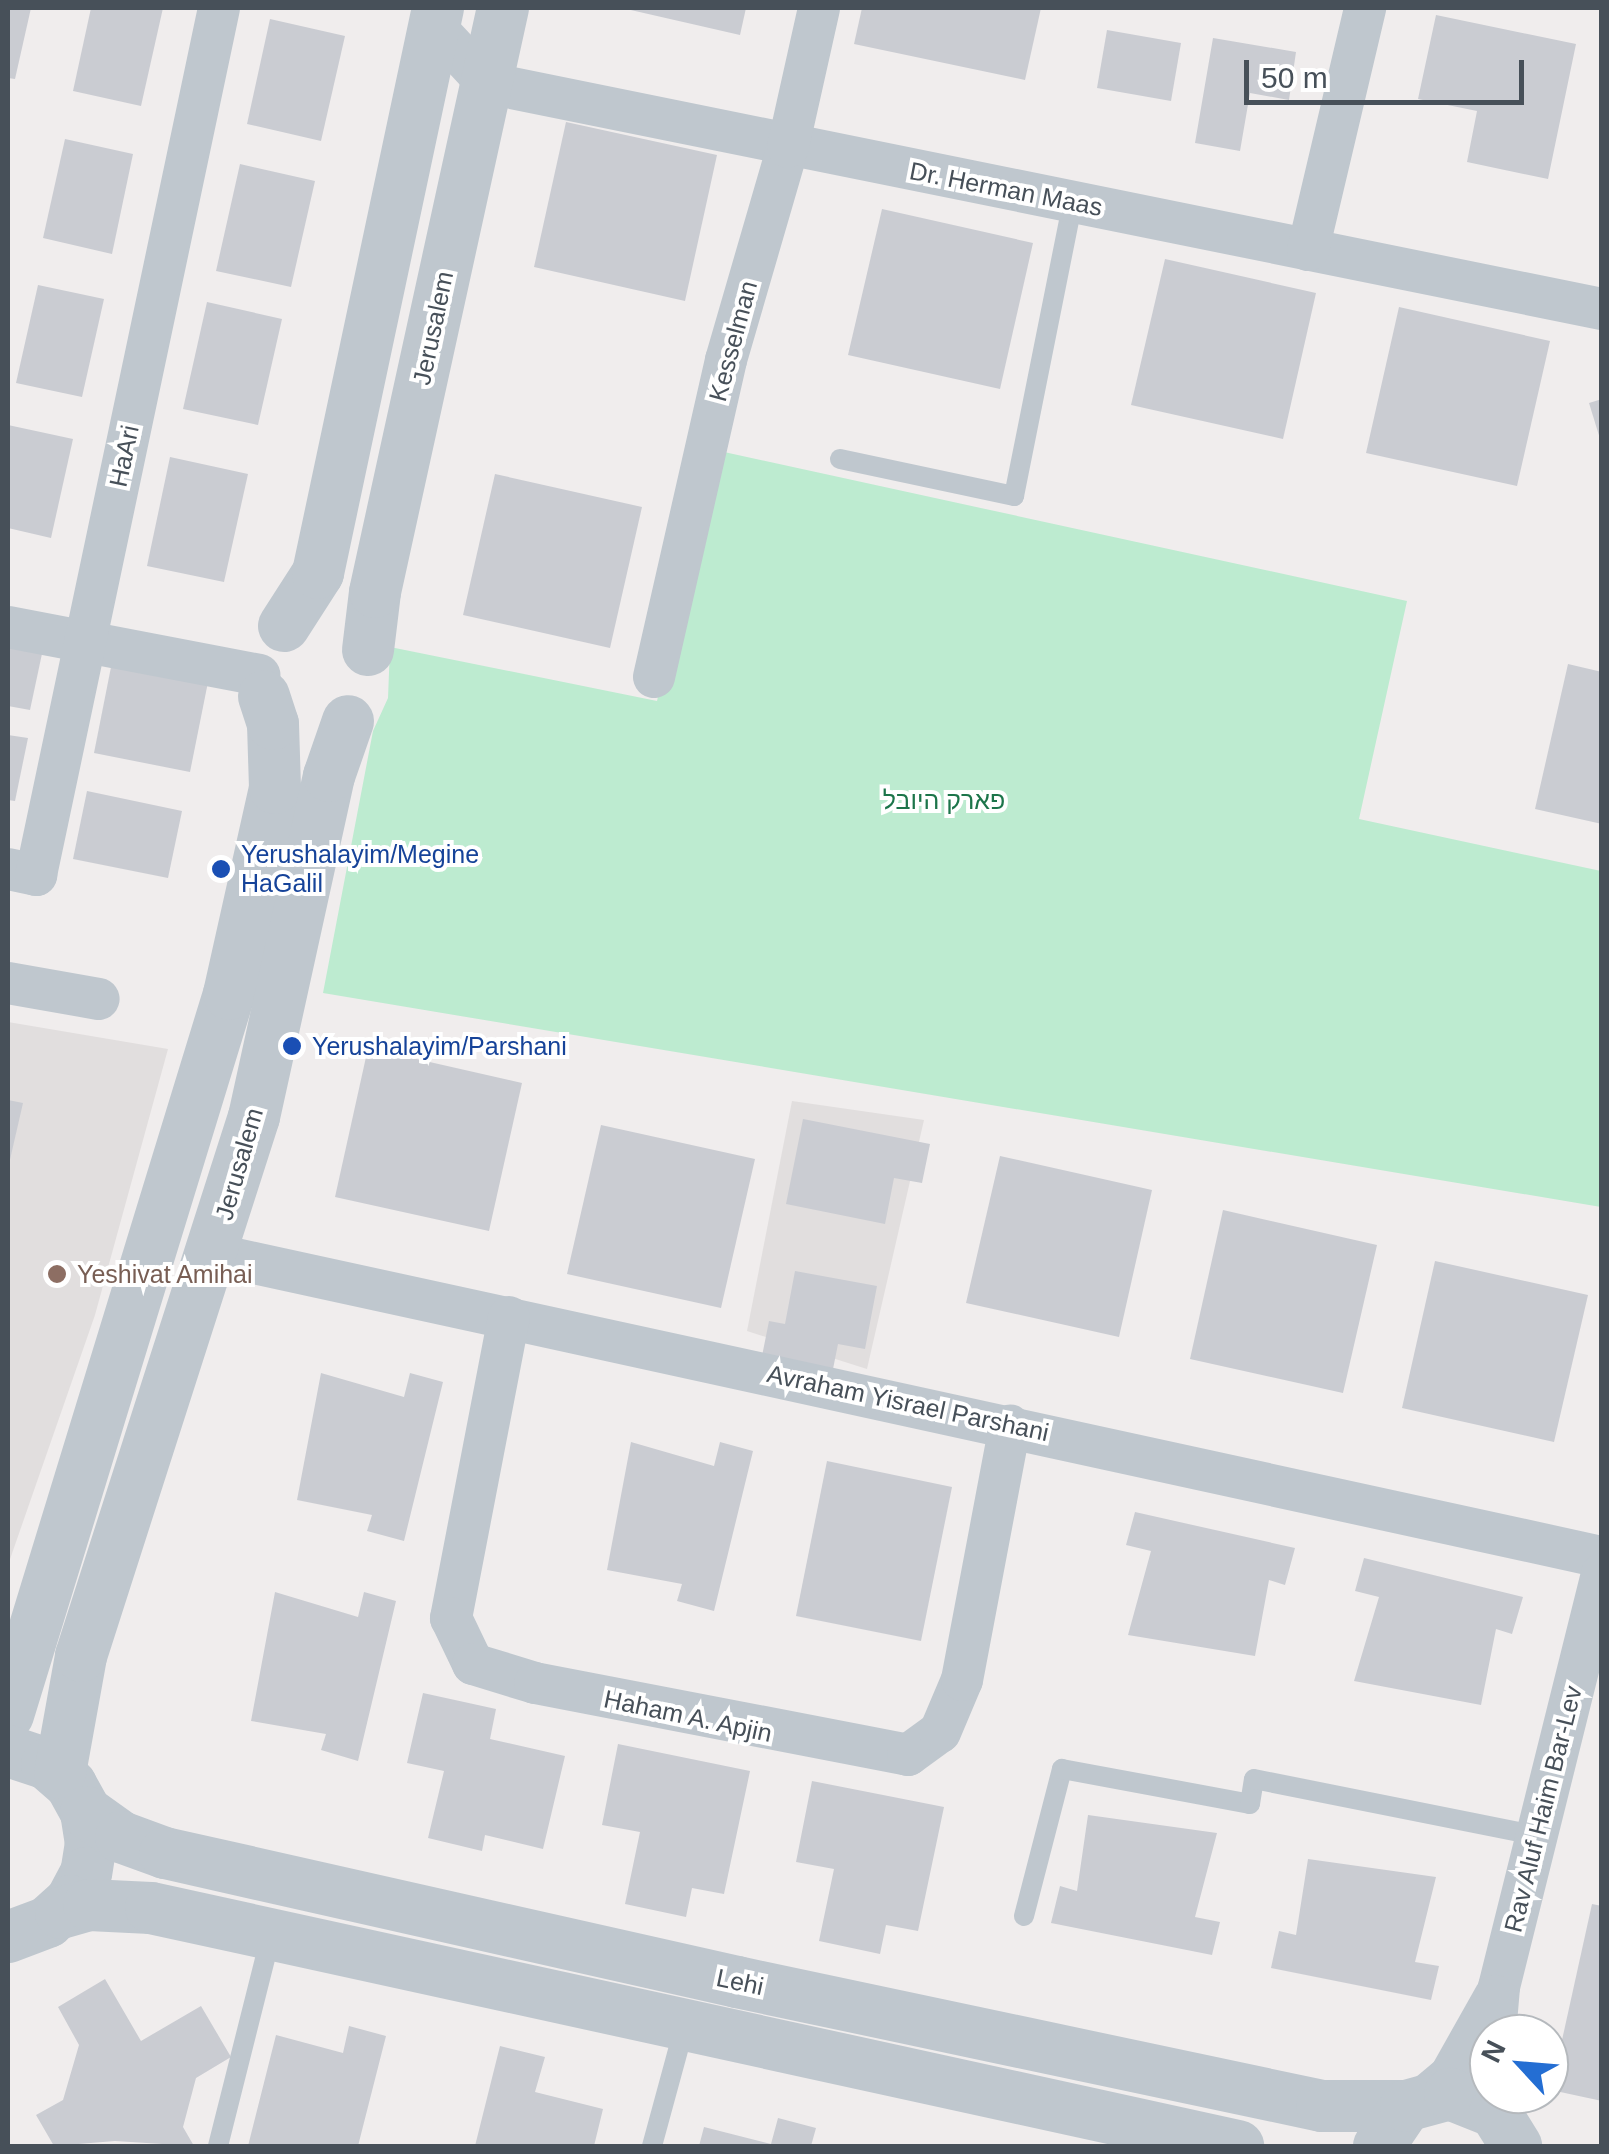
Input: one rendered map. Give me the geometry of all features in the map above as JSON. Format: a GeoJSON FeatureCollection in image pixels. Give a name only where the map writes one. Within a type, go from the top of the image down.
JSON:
{"type":"FeatureCollection","features":[{"type":"Feature","properties":{"kind":"street","name":"HaAri"},"geometry":{"type":"LineString","coordinates":[[8,869],[36,876],[219,8]]}},
{"type":"Feature","properties":{"kind":"street","name":"Jerusalem"},"geometry":{"type":"LineString","coordinates":[[368,650],[503,8]]}},
{"type":"Feature","properties":{"kind":"street","name":"Kesselman"},"geometry":{"type":"LineString","coordinates":[[654,677],[726,360],[788,147],[819,8]]}},
{"type":"Feature","properties":{"kind":"street"},"geometry":{"type":"LineString","coordinates":[[1308,250],[1365,8]]}},
{"type":"Feature","properties":{"kind":"street"},"geometry":{"type":"LineString","coordinates":[[436,17],[486,82]]}},
{"type":"Feature","properties":{"kind":"street"},"geometry":{"type":"LineString","coordinates":[[8,1714],[229,994],[275,788],[273,724],[262,686],[270,640],[284,626],[318,573],[436,17]]}},
{"type":"Feature","properties":{"kind":"street","name":"Dr. Herman Maas"},"geometry":{"type":"LineString","coordinates":[[486,82],[788,147],[1602,310]]}},
{"type":"Feature","properties":{"kind":"street"},"geometry":{"type":"LineString","coordinates":[[8,627],[262,686],[290,725],[330,729],[348,721],[370,691],[368,650],[332,618],[299,618],[284,626]]}},
{"type":"Feature","properties":{"kind":"street","name":"Jerusalem"},"geometry":{"type":"LineString","coordinates":[[24,1934],[86,1873],[91,1843],[72,1792],[82,1656],[213,1254],[266,1066],[329,776],[348,721]]}},
{"type":"Feature","properties":{"kind":"street"},"geometry":{"type":"LineString","coordinates":[[8,983],[99,999]]}},
{"type":"Feature","properties":{"kind":"street","name":"Avraham Yisrael Parshani"},"geometry":{"type":"LineString","coordinates":[[213,1254],[1602,1556]]}},
{"type":"Feature","properties":{"kind":"street","name":"Haham A. Apjin"},"geometry":{"type":"LineString","coordinates":[[508,1317],[451,1618],[473,1664],[535,1684],[908,1755],[940,1732],[962,1680],[1010,1426]]}},
{"type":"Feature","properties":{"kind":"street","name":"Rav Aluf Haim Bar-Lev"},"geometry":{"type":"LineString","coordinates":[[1497,2014],[1535,1834],[1602,1574]]}},
{"type":"Feature","properties":{"kind":"street","name":"Lehi"},"geometry":{"type":"LineString","coordinates":[[8,1751],[72,1792],[121,1838],[165,1853],[680,1969],[1322,2106],[1404,2116],[1474,2098],[1508,2126]]}},
{"type":"Feature","properties":{"kind":"street"},"geometry":{"type":"LineString","coordinates":[[24,1934],[119,1903],[1238,2146]]}},
{"type":"Feature","properties":{"kind":"street","name":"Rav Aluf Haim Bar-Lev"},"geometry":{"type":"LineString","coordinates":[[1404,2116],[1450,2076],[1500,1987]]}},
{"type":"Feature","properties":{"kind":"lane"},"geometry":{"type":"LineString","coordinates":[[840,459],[1014,496],[1073,202]]}},
{"type":"Feature","properties":{"kind":"lane"},"geometry":{"type":"LineString","coordinates":[[1024,1916],[1062,1770],[1250,1804],[1254,1779],[1535,1834]]}},
{"type":"Feature","properties":{"kind":"lane"},"geometry":{"type":"LineString","coordinates":[[218,2146],[272,1935]]}},
{"type":"Feature","properties":{"kind":"lane"},"geometry":{"type":"LineString","coordinates":[[652,2146],[685,2027]]}},
{"type":"Feature","properties":{"kind":"shaded area","name":"Yeshivat Amihai"},"geometry":{"type":"Polygon","coordinates":[[[8,1022],[168,1049],[95,1315],[8,1565],[8,1022]]]}},
{"type":"Feature","properties":{"kind":"shaded area"},"geometry":{"type":"Polygon","coordinates":[[[792,1101],[924,1120],[867,1369],[747,1331],[792,1101]]]}},
{"type":"Feature","properties":{"kind":"green space","name":"פארק היובל"},"geometry":{"type":"Polygon","coordinates":[[[715,450],[1407,601],[1359,819],[1601,871],[1601,1207],[323,993],[373,731],[388,698],[390,647],[657,701],[715,450]]]}},
{"type":"Feature","properties":{"kind":"building"},"geometry":{"type":"Polygon","coordinates":[[[8,8],[31,8],[15,79],[8,78],[8,8]]]}},
{"type":"Feature","properties":{"kind":"building"},"geometry":{"type":"Polygon","coordinates":[[[91,8],[163,8],[141,106],[73,91],[91,8]]]}},
{"type":"Feature","properties":{"kind":"building"},"geometry":{"type":"Polygon","coordinates":[[[622,8],[746,8],[740,35],[622,8]]]}},
{"type":"Feature","properties":{"kind":"building"},"geometry":{"type":"Polygon","coordinates":[[[862,8],[1041,8],[1025,80],[854,44],[862,8]]]}},
{"type":"Feature","properties":{"kind":"building"},"geometry":{"type":"Polygon","coordinates":[[[1436,15],[1576,44],[1548,179],[1467,162],[1477,111],[1418,99],[1436,15]]]}},
{"type":"Feature","properties":{"kind":"building"},"geometry":{"type":"Polygon","coordinates":[[[270,19],[345,36],[321,141],[247,124],[270,19]]]}},
{"type":"Feature","properties":{"kind":"building"},"geometry":{"type":"Polygon","coordinates":[[[1107,30],[1181,43],[1171,101],[1097,88],[1107,30]]]}},
{"type":"Feature","properties":{"kind":"building"},"geometry":{"type":"Polygon","coordinates":[[[1213,38],[1296,52],[1289,100],[1250,93],[1240,151],[1195,143],[1213,38]]]}},
{"type":"Feature","properties":{"kind":"building"},"geometry":{"type":"Polygon","coordinates":[[[566,122],[717,155],[685,301],[534,267],[566,122]]]}},
{"type":"Feature","properties":{"kind":"building"},"geometry":{"type":"Polygon","coordinates":[[[65,139],[133,154],[112,254],[43,238],[65,139]]]}},
{"type":"Feature","properties":{"kind":"building"},"geometry":{"type":"Polygon","coordinates":[[[240,164],[315,181],[291,287],[216,271],[240,164]]]}},
{"type":"Feature","properties":{"kind":"building"},"geometry":{"type":"Polygon","coordinates":[[[882,209],[1033,243],[1000,389],[848,355],[882,209]]]}},
{"type":"Feature","properties":{"kind":"building"},"geometry":{"type":"Polygon","coordinates":[[[1165,259],[1316,293],[1283,439],[1131,405],[1165,259]]]}},
{"type":"Feature","properties":{"kind":"building"},"geometry":{"type":"Polygon","coordinates":[[[38,285],[104,299],[82,397],[16,383],[38,285]]]}},
{"type":"Feature","properties":{"kind":"building"},"geometry":{"type":"Polygon","coordinates":[[[207,302],[282,319],[258,425],[183,409],[207,302]]]}},
{"type":"Feature","properties":{"kind":"building"},"geometry":{"type":"Polygon","coordinates":[[[1399,307],[1550,341],[1517,486],[1366,453],[1399,307]]]}},
{"type":"Feature","properties":{"kind":"building"},"geometry":{"type":"Polygon","coordinates":[[[1602,399],[1602,442],[1601,442],[1589,403],[1602,399]]]}},
{"type":"Feature","properties":{"kind":"building"},"geometry":{"type":"Polygon","coordinates":[[[8,425],[73,439],[51,538],[8,528],[8,425]]]}},
{"type":"Feature","properties":{"kind":"building"},"geometry":{"type":"Polygon","coordinates":[[[170,457],[248,474],[224,582],[147,566],[170,457]]]}},
{"type":"Feature","properties":{"kind":"building"},"geometry":{"type":"Polygon","coordinates":[[[495,474],[642,507],[610,648],[463,615],[495,474]]]}},
{"type":"Feature","properties":{"kind":"building"},"geometry":{"type":"Polygon","coordinates":[[[8,642],[43,649],[30,710],[8,706],[8,642]]]}},
{"type":"Feature","properties":{"kind":"building"},"geometry":{"type":"Polygon","coordinates":[[[112,662],[208,682],[190,772],[94,753],[112,662]]]}},
{"type":"Feature","properties":{"kind":"building"},"geometry":{"type":"Polygon","coordinates":[[[1568,664],[1602,672],[1602,824],[1535,809],[1568,664]]]}},
{"type":"Feature","properties":{"kind":"building"},"geometry":{"type":"Polygon","coordinates":[[[8,735],[28,738],[15,801],[8,800],[8,735]]]}},
{"type":"Feature","properties":{"kind":"building"},"geometry":{"type":"Polygon","coordinates":[[[87,791],[182,811],[168,878],[73,859],[87,791]]]}},
{"type":"Feature","properties":{"kind":"building"},"geometry":{"type":"Polygon","coordinates":[[[368,1048],[522,1083],[489,1231],[335,1197],[368,1048]]]}},
{"type":"Feature","properties":{"kind":"building"},"geometry":{"type":"Polygon","coordinates":[[[8,1100],[23,1103],[9,1164],[8,1163],[8,1100]]]}},
{"type":"Feature","properties":{"kind":"building"},"geometry":{"type":"Polygon","coordinates":[[[803,1119],[930,1144],[922,1183],[894,1178],[885,1224],[786,1204],[803,1119]]]}},
{"type":"Feature","properties":{"kind":"building"},"geometry":{"type":"Polygon","coordinates":[[[601,1125],[755,1159],[721,1308],[567,1274],[601,1125]]]}},
{"type":"Feature","properties":{"kind":"building"},"geometry":{"type":"Polygon","coordinates":[[[1000,1156],[1152,1190],[1119,1337],[966,1303],[1000,1156]]]}},
{"type":"Feature","properties":{"kind":"building"},"geometry":{"type":"Polygon","coordinates":[[[1223,1210],[1377,1245],[1343,1393],[1190,1359],[1223,1210]]]}},
{"type":"Feature","properties":{"kind":"building"},"geometry":{"type":"Polygon","coordinates":[[[1435,1261],[1588,1295],[1554,1442],[1402,1408],[1435,1261]]]}},
{"type":"Feature","properties":{"kind":"building"},"geometry":{"type":"Polygon","coordinates":[[[795,1271],[877,1286],[865,1349],[838,1344],[833,1369],[762,1356],[769,1321],[785,1324],[795,1271]]]}},
{"type":"Feature","properties":{"kind":"building"},"geometry":{"type":"Polygon","coordinates":[[[321,1373],[404,1397],[410,1373],[443,1382],[404,1541],[367,1531],[372,1515],[297,1500],[321,1373]]]}},
{"type":"Feature","properties":{"kind":"building"},"geometry":{"type":"Polygon","coordinates":[[[631,1442],[714,1466],[720,1442],[753,1451],[714,1611],[677,1601],[682,1584],[607,1570],[631,1442]]]}},
{"type":"Feature","properties":{"kind":"building"},"geometry":{"type":"Polygon","coordinates":[[[827,1461],[952,1487],[921,1641],[796,1616],[827,1461]]]}},
{"type":"Feature","properties":{"kind":"building"},"geometry":{"type":"Polygon","coordinates":[[[1135,1512],[1295,1548],[1285,1585],[1269,1580],[1255,1656],[1128,1635],[1151,1551],[1126,1545],[1135,1512]]]}},
{"type":"Feature","properties":{"kind":"building"},"geometry":{"type":"Polygon","coordinates":[[[1364,1558],[1523,1597],[1512,1634],[1496,1629],[1481,1705],[1354,1681],[1379,1597],[1355,1591],[1364,1558]]]}},
{"type":"Feature","properties":{"kind":"building"},"geometry":{"type":"Polygon","coordinates":[[[275,1592],[358,1617],[364,1592],[396,1601],[358,1761],[321,1750],[326,1734],[251,1721],[275,1592]]]}},
{"type":"Feature","properties":{"kind":"building"},"geometry":{"type":"Polygon","coordinates":[[[423,1693],[496,1709],[490,1739],[565,1756],[543,1849],[485,1835],[482,1851],[428,1838],[444,1771],[407,1763],[423,1693]]]}},
{"type":"Feature","properties":{"kind":"building"},"geometry":{"type":"Polygon","coordinates":[[[618,1744],[750,1771],[724,1894],[692,1888],[686,1917],[625,1904],[640,1832],[602,1825],[618,1744]]]}},
{"type":"Feature","properties":{"kind":"building"},"geometry":{"type":"Polygon","coordinates":[[[812,1781],[944,1807],[918,1931],[886,1925],[880,1954],[819,1941],[834,1869],[796,1862],[812,1781]]]}},
{"type":"Feature","properties":{"kind":"building"},"geometry":{"type":"Polygon","coordinates":[[[1088,1815],[1217,1833],[1195,1917],[1220,1922],[1212,1955],[1051,1923],[1060,1886],[1077,1891],[1088,1815]]]}},
{"type":"Feature","properties":{"kind":"building"},"geometry":{"type":"Polygon","coordinates":[[[1308,1859],[1436,1877],[1415,1962],[1439,1966],[1431,2000],[1271,1968],[1279,1931],[1296,1935],[1308,1859]]]}},
{"type":"Feature","properties":{"kind":"building"},"geometry":{"type":"Polygon","coordinates":[[[1592,1904],[1602,1906],[1602,2101],[1569,2094],[1568,2014],[1592,1904]]]}},
{"type":"Feature","properties":{"kind":"building"},"geometry":{"type":"Polygon","coordinates":[[[105,1979],[141,2041],[201,2006],[231,2057],[196,2078],[183,2127],[194,2146],[115,2141],[54,2146],[36,2115],[63,2100],[79,2045],[58,2007],[105,1979]]]}},
{"type":"Feature","properties":{"kind":"building"},"geometry":{"type":"Polygon","coordinates":[[[349,2026],[386,2036],[358,2146],[248,2146],[276,2035],[343,2053],[349,2026]]]}},
{"type":"Feature","properties":{"kind":"building"},"geometry":{"type":"Polygon","coordinates":[[[500,2046],[545,2057],[535,2092],[603,2109],[594,2146],[475,2146],[500,2046]]]}},
{"type":"Feature","properties":{"kind":"building"},"geometry":{"type":"Polygon","coordinates":[[[778,2118],[816,2128],[811,2146],[699,2146],[704,2127],[771,2144],[778,2118]]]}},
{"type":"Feature","properties":{"kind":"place","name":"Yerushalayim/Megine HaGalil"},"geometry":{"type":"Point","coordinates":[221,869]}},
{"type":"Feature","properties":{"kind":"place","name":"Yerushalayim/Parshani"},"geometry":{"type":"Point","coordinates":[292,1046]}},
{"type":"Feature","properties":{"kind":"place","name":"Yeshivat Amihai"},"geometry":{"type":"Point","coordinates":[57,1274]}}]}
